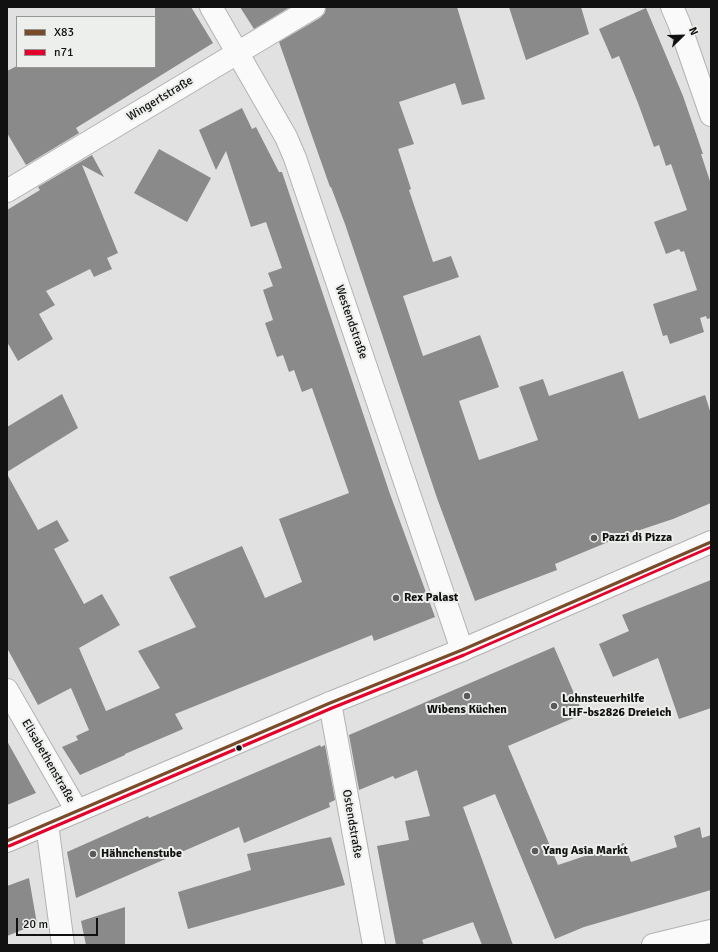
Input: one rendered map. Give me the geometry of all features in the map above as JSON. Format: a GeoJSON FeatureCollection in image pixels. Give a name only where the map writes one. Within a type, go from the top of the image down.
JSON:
{"type":"FeatureCollection","features":[{"type":"Feature","properties":{"kind":"street","name":"Westendstraße"},"geometry":{"type":"LineString","coordinates":[[211,7],[236,53],[286,137],[295,158],[462,650]]}},
{"type":"Feature","properties":{"kind":"street","name":"Wingertstraße"},"geometry":{"type":"LineString","coordinates":[[7,191],[314,7]]}},
{"type":"Feature","properties":{"kind":"street"},"geometry":{"type":"LineString","coordinates":[[672,7],[711,115]]}},
{"type":"Feature","properties":{"kind":"street"},"geometry":{"type":"LineString","coordinates":[[7,841],[330,703],[462,650],[711,542]]}},
{"type":"Feature","properties":{"kind":"street","name":"Elisabethenstraße"},"geometry":{"type":"LineString","coordinates":[[7,690],[77,811]]}},
{"type":"Feature","properties":{"kind":"street","name":"Ostendstraße"},"geometry":{"type":"LineString","coordinates":[[330,703],[374,945]]}},
{"type":"Feature","properties":{"kind":"street"},"geometry":{"type":"LineString","coordinates":[[47,824],[63,945]]}},
{"type":"Feature","properties":{"kind":"street"},"geometry":{"type":"LineString","coordinates":[[653,945],[711,931]]}},
{"type":"Feature","properties":{"kind":"building"},"geometry":{"type":"Polygon","coordinates":[[[155,7],[191,7],[213,43],[76,128],[79,133],[26,165],[7,133],[7,71],[16,66],[16,68],[156,68],[155,7]]]}},
{"type":"Feature","properties":{"kind":"building"},"geometry":{"type":"Polygon","coordinates":[[[240,7],[290,7],[254,29],[240,7]]]}},
{"type":"Feature","properties":{"kind":"building"},"geometry":{"type":"Polygon","coordinates":[[[326,7],[457,7],[485,99],[462,105],[455,83],[399,102],[414,144],[398,149],[411,189],[409,190],[433,262],[451,256],[459,277],[403,296],[423,356],[480,335],[499,387],[459,401],[479,460],[538,440],[519,387],[543,379],[549,396],[623,371],[639,419],[705,395],[711,414],[711,503],[673,519],[637,530],[555,564],[557,570],[475,601],[437,498],[345,224],[330,187],[279,42],[320,18],[325,13],[326,7]]]}},
{"type":"Feature","properties":{"kind":"building"},"geometry":{"type":"Polygon","coordinates":[[[509,7],[581,7],[589,34],[526,60],[509,7]]]}},
{"type":"Feature","properties":{"kind":"building"},"geometry":{"type":"Polygon","coordinates":[[[646,8],[683,96],[703,154],[701,154],[711,184],[711,318],[707,319],[706,316],[700,318],[704,332],[670,344],[667,335],[663,336],[653,304],[697,290],[684,251],[681,252],[679,249],[666,254],[654,222],[687,210],[671,164],[666,166],[659,145],[654,147],[619,56],[612,59],[599,29],[646,8]]]}},
{"type":"Feature","properties":{"kind":"building"},"geometry":{"type":"Polygon","coordinates":[[[242,108],[252,129],[256,127],[279,172],[282,172],[390,494],[435,617],[374,641],[372,635],[175,714],[183,729],[80,775],[62,747],[78,740],[76,736],[89,730],[71,688],[38,705],[7,648],[7,474],[38,530],[57,520],[69,541],[54,549],[84,604],[102,594],[120,625],[79,648],[106,711],[160,688],[138,651],[196,627],[169,577],[242,546],[265,598],[302,582],[279,519],[349,493],[312,388],[302,392],[294,370],[289,372],[283,355],[277,357],[265,323],[273,320],[263,290],[273,286],[268,273],[282,268],[266,222],[251,227],[226,151],[216,170],[199,130],[242,108]]]}},
{"type":"Feature","properties":{"kind":"building"},"geometry":{"type":"Polygon","coordinates":[[[159,149],[211,178],[187,222],[134,193],[159,149]]]}},
{"type":"Feature","properties":{"kind":"building"},"geometry":{"type":"Polygon","coordinates":[[[92,155],[104,177],[82,165],[118,253],[107,258],[112,269],[94,277],[90,269],[46,291],[55,305],[39,314],[53,339],[18,361],[7,342],[7,210],[40,190],[38,187],[92,155]]]}},
{"type":"Feature","properties":{"kind":"building"},"geometry":{"type":"Polygon","coordinates":[[[62,394],[78,428],[7,472],[7,427],[62,394]]]}},
{"type":"Feature","properties":{"kind":"building"},"geometry":{"type":"Polygon","coordinates":[[[711,580],[711,708],[679,719],[658,658],[613,677],[599,644],[629,631],[622,615],[711,580]]]}},
{"type":"Feature","properties":{"kind":"building"},"geometry":{"type":"Polygon","coordinates":[[[554,647],[583,714],[508,746],[558,865],[624,843],[631,862],[677,847],[674,836],[700,827],[702,838],[711,835],[711,890],[584,927],[555,939],[495,794],[463,807],[513,945],[482,945],[473,922],[422,940],[424,945],[396,945],[377,846],[409,840],[405,821],[430,816],[417,770],[395,779],[393,776],[359,790],[349,735],[554,647]]]}},
{"type":"Feature","properties":{"kind":"building"},"geometry":{"type":"Polygon","coordinates":[[[7,741],[36,793],[7,805],[7,741]]]}},
{"type":"Feature","properties":{"kind":"building"},"geometry":{"type":"Polygon","coordinates":[[[320,745],[321,747],[325,745],[335,800],[329,803],[330,807],[244,843],[239,827],[76,898],[67,852],[148,816],[149,818],[320,745]]]}},
{"type":"Feature","properties":{"kind":"building"},"geometry":{"type":"Polygon","coordinates":[[[331,837],[345,885],[188,929],[178,892],[251,870],[247,854],[331,837]]]}},
{"type":"Feature","properties":{"kind":"building"},"geometry":{"type":"Polygon","coordinates":[[[29,878],[37,924],[7,936],[7,886],[29,878]]]}},
{"type":"Feature","properties":{"kind":"building"},"geometry":{"type":"Polygon","coordinates":[[[125,907],[125,945],[86,945],[81,921],[125,907]]]}},
{"type":"Feature","properties":{"kind":"transit line","name":"X83"},"geometry":{"type":"LineString","coordinates":[[7,841],[330,703],[462,650],[711,542]]}},
{"type":"Feature","properties":{"kind":"transit line","name":"n71"},"geometry":{"type":"LineString","coordinates":[[9,846],[332,708],[464,655],[711,547]]}},
{"type":"Feature","properties":{"kind":"place","name":"Pazzi di Pizza"},"geometry":{"type":"Point","coordinates":[594,538]}},
{"type":"Feature","properties":{"kind":"place","name":"Rex Palast"},"geometry":{"type":"Point","coordinates":[396,598]}},
{"type":"Feature","properties":{"kind":"place","name":"Wibens Küchen"},"geometry":{"type":"Point","coordinates":[467,696]}},
{"type":"Feature","properties":{"kind":"place","name":"Lohnsteuerhilfe LHF-bs2826 Dreieich"},"geometry":{"type":"Point","coordinates":[554,706]}},
{"type":"Feature","properties":{"kind":"place","name":"Yang Asia Markt"},"geometry":{"type":"Point","coordinates":[535,851]}},
{"type":"Feature","properties":{"kind":"place","name":"Hähnchenstube"},"geometry":{"type":"Point","coordinates":[93,854]}}]}
